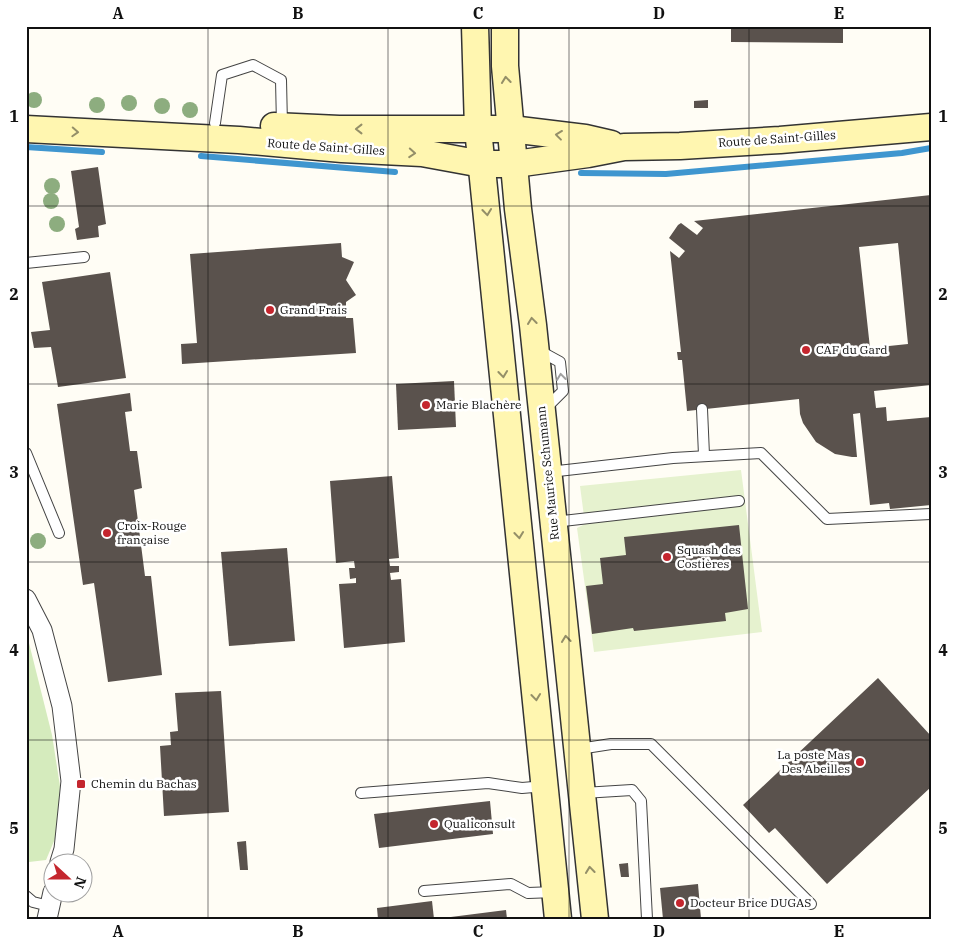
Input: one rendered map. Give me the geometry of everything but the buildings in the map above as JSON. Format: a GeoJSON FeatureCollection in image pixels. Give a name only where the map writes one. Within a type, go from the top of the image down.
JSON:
{"type":"FeatureCollection","features":[{"type":"Feature","properties":{"kind":"main road"},"geometry":{"type":"LineString","coordinates":[[475,26],[478,129],[558,919]]}},
{"type":"Feature","properties":{"kind":"main road","name":"Rue Maurice Schumann"},"geometry":{"type":"LineString","coordinates":[[505,26],[505,66],[518,209],[554,522],[595,919]]}},
{"type":"Feature","properties":{"kind":"main road","name":"Route de Saint-Gilles"},"geometry":{"type":"LineString","coordinates":[[26,111],[339,129],[511,129],[585,138],[624,147]]}},
{"type":"Feature","properties":{"kind":"main road","name":"Route de Saint-Gilles"},"geometry":{"type":"LineString","coordinates":[[26,129],[239,140],[342,149],[422,153],[482,164],[515,164],[624,147],[680,146],[930,131]]}},
{"type":"Feature","properties":{"kind":"street"},"geometry":{"type":"LineString","coordinates":[[26,599],[42,630],[62,706],[71,781],[63,852]]}},
{"type":"Feature","properties":{"kind":"lane"},"geometry":{"type":"LineString","coordinates":[[215,123],[222,75],[253,64],[281,80],[282,126]]}},
{"type":"Feature","properties":{"kind":"lane"},"geometry":{"type":"LineString","coordinates":[[26,263],[84,256]]}},
{"type":"Feature","properties":{"kind":"lane"},"geometry":{"type":"LineString","coordinates":[[702,409],[704,456]]}},
{"type":"Feature","properties":{"kind":"lane"},"geometry":{"type":"LineString","coordinates":[[26,453],[59,533]]}},
{"type":"Feature","properties":{"kind":"lane"},"geometry":{"type":"LineString","coordinates":[[548,472],[704,456],[761,453],[827,520],[931,514]]}},
{"type":"Feature","properties":{"kind":"lane"},"geometry":{"type":"LineString","coordinates":[[554,522],[739,501]]}},
{"type":"Feature","properties":{"kind":"lane"},"geometry":{"type":"LineString","coordinates":[[578,749],[611,744],[651,744],[811,904]]}},
{"type":"Feature","properties":{"kind":"lane"},"geometry":{"type":"LineString","coordinates":[[361,793],[488,784],[522,788],[545,786]]}},
{"type":"Feature","properties":{"kind":"lane"},"geometry":{"type":"LineString","coordinates":[[582,793],[632,790],[641,801],[647,919]]}},
{"type":"Feature","properties":{"kind":"lane"},"geometry":{"type":"LineString","coordinates":[[424,891],[511,884],[528,893],[556,892]]}},
{"type":"Feature","properties":{"kind":"green space","name":"Squash des Costières"},"geometry":{"type":"Polygon","coordinates":[[[741,470],[762,632],[594,652],[577,528],[585,524],[580,486],[741,470]]]}},
{"type":"Feature","properties":{"kind":"green space"},"geometry":{"type":"Polygon","coordinates":[[[26,631],[52,735],[60,786],[57,834],[49,852],[42,852],[42,860],[29,862],[26,860],[26,631]]]}},
{"type":"Feature","properties":{"kind":"waterway"},"geometry":{"type":"LineString","coordinates":[[26,147],[102,152]]}},
{"type":"Feature","properties":{"kind":"waterway"},"geometry":{"type":"LineString","coordinates":[[581,173],[666,174],[902,153],[931,148]]}},
{"type":"Feature","properties":{"kind":"waterway"},"geometry":{"type":"LineString","coordinates":[[201,156],[395,172]]}},
{"type":"Feature","properties":{"kind":"place","name":"Grand Frais"},"geometry":{"type":"Point","coordinates":[270,310]}},
{"type":"Feature","properties":{"kind":"place","name":"CAF du Gard"},"geometry":{"type":"Point","coordinates":[806,350]}},
{"type":"Feature","properties":{"kind":"place","name":"Marie Blachère"},"geometry":{"type":"Point","coordinates":[426,405]}},
{"type":"Feature","properties":{"kind":"place","name":"Croix-Rouge française"},"geometry":{"type":"Point","coordinates":[107,533]}},
{"type":"Feature","properties":{"kind":"place","name":"Squash des Costières"},"geometry":{"type":"Point","coordinates":[667,557]}},
{"type":"Feature","properties":{"kind":"place","name":"La poste Mas Des Abeilles"},"geometry":{"type":"Point","coordinates":[860,762]}},
{"type":"Feature","properties":{"kind":"place","name":"Chemin du Bachas"},"geometry":{"type":"Point","coordinates":[81,784]}},
{"type":"Feature","properties":{"kind":"place","name":"Qualiconsult"},"geometry":{"type":"Point","coordinates":[434,824]}},
{"type":"Feature","properties":{"kind":"place","name":"Docteur Brice DUGAS"},"geometry":{"type":"Point","coordinates":[680,903]}}]}
